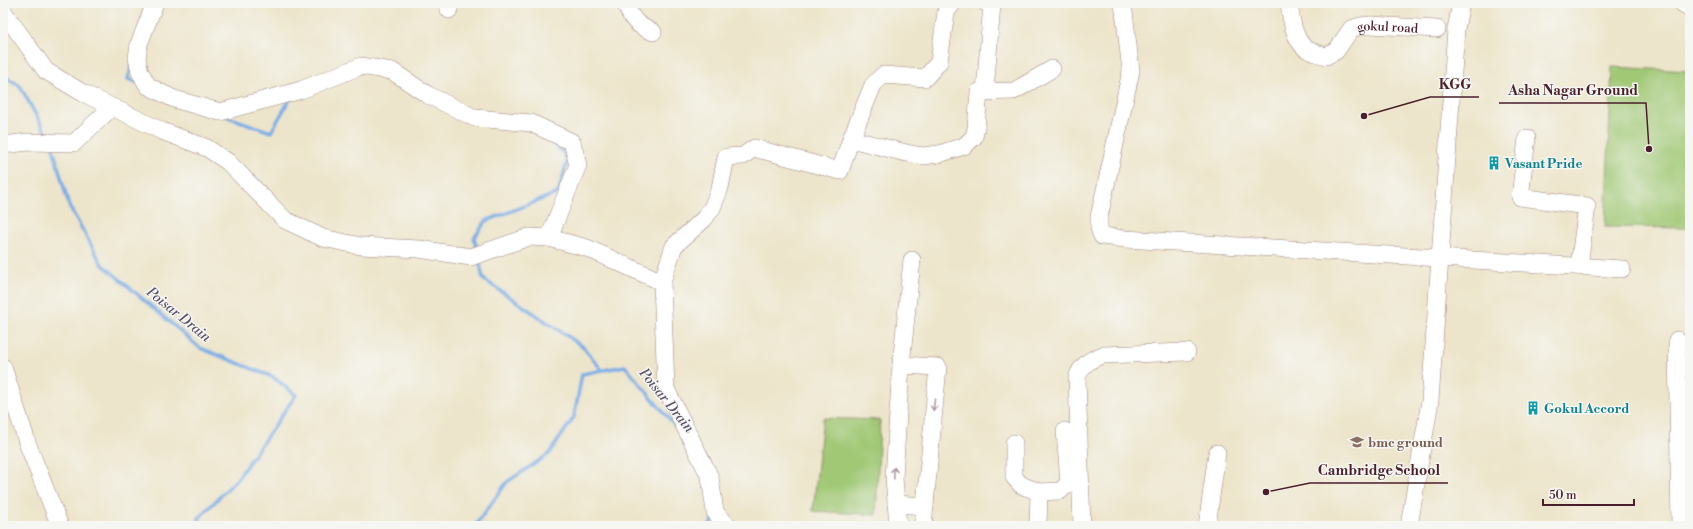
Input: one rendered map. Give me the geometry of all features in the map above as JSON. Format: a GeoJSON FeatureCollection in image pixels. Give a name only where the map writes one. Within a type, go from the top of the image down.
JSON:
{"type":"FeatureCollection","features":[{"type":"Feature","properties":{"kind":"street"},"geometry":{"type":"LineString","coordinates":[[155,3],[139,44],[137,58],[140,72],[148,86],[177,100],[220,112],[301,90],[360,66],[392,71],[428,95],[475,118],[532,123],[572,142],[578,165],[549,238]]}},
{"type":"Feature","properties":{"kind":"street"},"geometry":{"type":"LineString","coordinates":[[625,3],[630,15],[639,26],[653,32]]}},
{"type":"Feature","properties":{"kind":"street"},"geometry":{"type":"LineString","coordinates":[[728,526],[715,512],[710,477],[666,389],[662,282],[674,246],[704,220],[712,208],[720,188],[726,157],[742,156],[754,148],[840,171],[873,85],[883,75],[925,78],[939,62],[946,12],[953,3]]}},
{"type":"Feature","properties":{"kind":"street"},"geometry":{"type":"LineString","coordinates":[[985,92],[992,4],[986,3]]}},
{"type":"Feature","properties":{"kind":"street"},"geometry":{"type":"LineString","coordinates":[[1123,3],[1131,71],[1099,217],[1099,228],[1102,236],[1125,239],[1439,259],[1622,269]]}},
{"type":"Feature","properties":{"kind":"street","name":"gokul road"},"geometry":{"type":"LineString","coordinates":[[1289,3],[1292,24],[1297,37],[1305,48],[1326,56],[1336,51],[1351,29],[1360,26],[1371,25],[1437,29]]}},
{"type":"Feature","properties":{"kind":"street"},"geometry":{"type":"LineString","coordinates":[[1409,526],[1430,401],[1456,29],[1461,3]]}},
{"type":"Feature","properties":{"kind":"street"},"geometry":{"type":"LineString","coordinates":[[1682,3],[1690,8]]}},
{"type":"Feature","properties":{"kind":"street"},"geometry":{"type":"LineString","coordinates":[[3,11],[46,71],[83,93],[162,131],[207,148],[228,162],[285,220],[298,228],[323,238],[360,246],[478,254],[529,237],[549,238],[587,248],[662,282]]}},
{"type":"Feature","properties":{"kind":"street"},"geometry":{"type":"LineString","coordinates":[[851,139],[923,156],[939,154],[964,146],[974,137],[979,92],[1014,91],[1052,69]]}},
{"type":"Feature","properties":{"kind":"street"},"geometry":{"type":"LineString","coordinates":[[3,145],[28,142],[74,143],[112,107]]}},
{"type":"Feature","properties":{"kind":"street"},"geometry":{"type":"LineString","coordinates":[[1527,138],[1520,197],[1587,206],[1579,266]]}},
{"type":"Feature","properties":{"kind":"street"},"geometry":{"type":"LineString","coordinates":[[898,526],[894,478],[901,365],[912,260]]}},
{"type":"Feature","properties":{"kind":"street"},"geometry":{"type":"LineString","coordinates":[[1677,340],[1680,526]]}},
{"type":"Feature","properties":{"kind":"street"},"geometry":{"type":"LineString","coordinates":[[1082,526],[1077,378],[1079,371],[1090,359],[1103,355],[1187,352]]}},
{"type":"Feature","properties":{"kind":"street"},"geometry":{"type":"LineString","coordinates":[[901,365],[938,367],[923,526]]}},
{"type":"Feature","properties":{"kind":"street"},"geometry":{"type":"LineString","coordinates":[[3,367],[28,445],[60,526]]}},
{"type":"Feature","properties":{"kind":"street"},"geometry":{"type":"LineString","coordinates":[[1014,443],[1014,476],[1021,485],[1039,492],[1060,491],[1068,483],[1065,431]]}},
{"type":"Feature","properties":{"kind":"street"},"geometry":{"type":"LineString","coordinates":[[1207,526],[1217,452]]}},
{"type":"Feature","properties":{"kind":"street"},"geometry":{"type":"LineString","coordinates":[[1038,526],[1039,492]]}},
{"type":"Feature","properties":{"kind":"street"},"geometry":{"type":"LineString","coordinates":[[896,504],[925,506]]}},
{"type":"Feature","properties":{"kind":"green space"},"geometry":{"type":"Polygon","coordinates":[[[1612,67],[1690,71],[1690,228],[1605,227],[1612,67]]]}},
{"type":"Feature","properties":{"kind":"green space"},"geometry":{"type":"Polygon","coordinates":[[[823,418],[880,420],[876,515],[813,511],[823,418]]]}},
{"type":"Feature","properties":{"kind":"waterway"},"geometry":{"type":"LineString","coordinates":[[132,66],[128,79],[140,83]]}},
{"type":"Feature","properties":{"kind":"waterway","name":"Poisar Drain"},"geometry":{"type":"LineString","coordinates":[[3,75],[20,86],[48,137]]}},
{"type":"Feature","properties":{"kind":"waterway"},"geometry":{"type":"LineString","coordinates":[[228,117],[271,132],[290,99]]}},
{"type":"Feature","properties":{"kind":"waterway"},"geometry":{"type":"LineString","coordinates":[[477,249],[474,238],[486,221],[558,193],[568,159],[552,140]]}},
{"type":"Feature","properties":{"kind":"waterway","name":"Poisar Drain"},"geometry":{"type":"LineString","coordinates":[[53,148],[69,206],[102,264],[200,348],[273,377],[296,395],[237,479],[199,518],[200,526]]}},
{"type":"Feature","properties":{"kind":"waterway"},"geometry":{"type":"LineString","coordinates":[[479,259],[483,279],[582,346],[602,370]]}},
{"type":"Feature","properties":{"kind":"waterway","name":"Poisar Drain"},"geometry":{"type":"LineString","coordinates":[[475,526],[507,482],[549,454],[574,417],[582,374],[625,366],[676,427]]}},
{"type":"Feature","properties":{"kind":"waterway"},"geometry":{"type":"LineString","coordinates":[[710,526],[713,517]]}},
{"type":"Feature","properties":{"kind":"place","name":"KGG"},"geometry":{"type":"Point","coordinates":[1364,116]}},
{"type":"Feature","properties":{"kind":"place","name":"Asha Nagar Ground"},"geometry":{"type":"Point","coordinates":[1649,149]}},
{"type":"Feature","properties":{"kind":"place","name":"Vasant Pride"},"geometry":{"type":"Point","coordinates":[1494,163]}},
{"type":"Feature","properties":{"kind":"place","name":"Gokul Accord"},"geometry":{"type":"Point","coordinates":[1533,408]}},
{"type":"Feature","properties":{"kind":"place","name":"bmc ground"},"geometry":{"type":"Point","coordinates":[1357,442]}},
{"type":"Feature","properties":{"kind":"place","name":"Cambridge School"},"geometry":{"type":"Point","coordinates":[1266,492]}}]}
